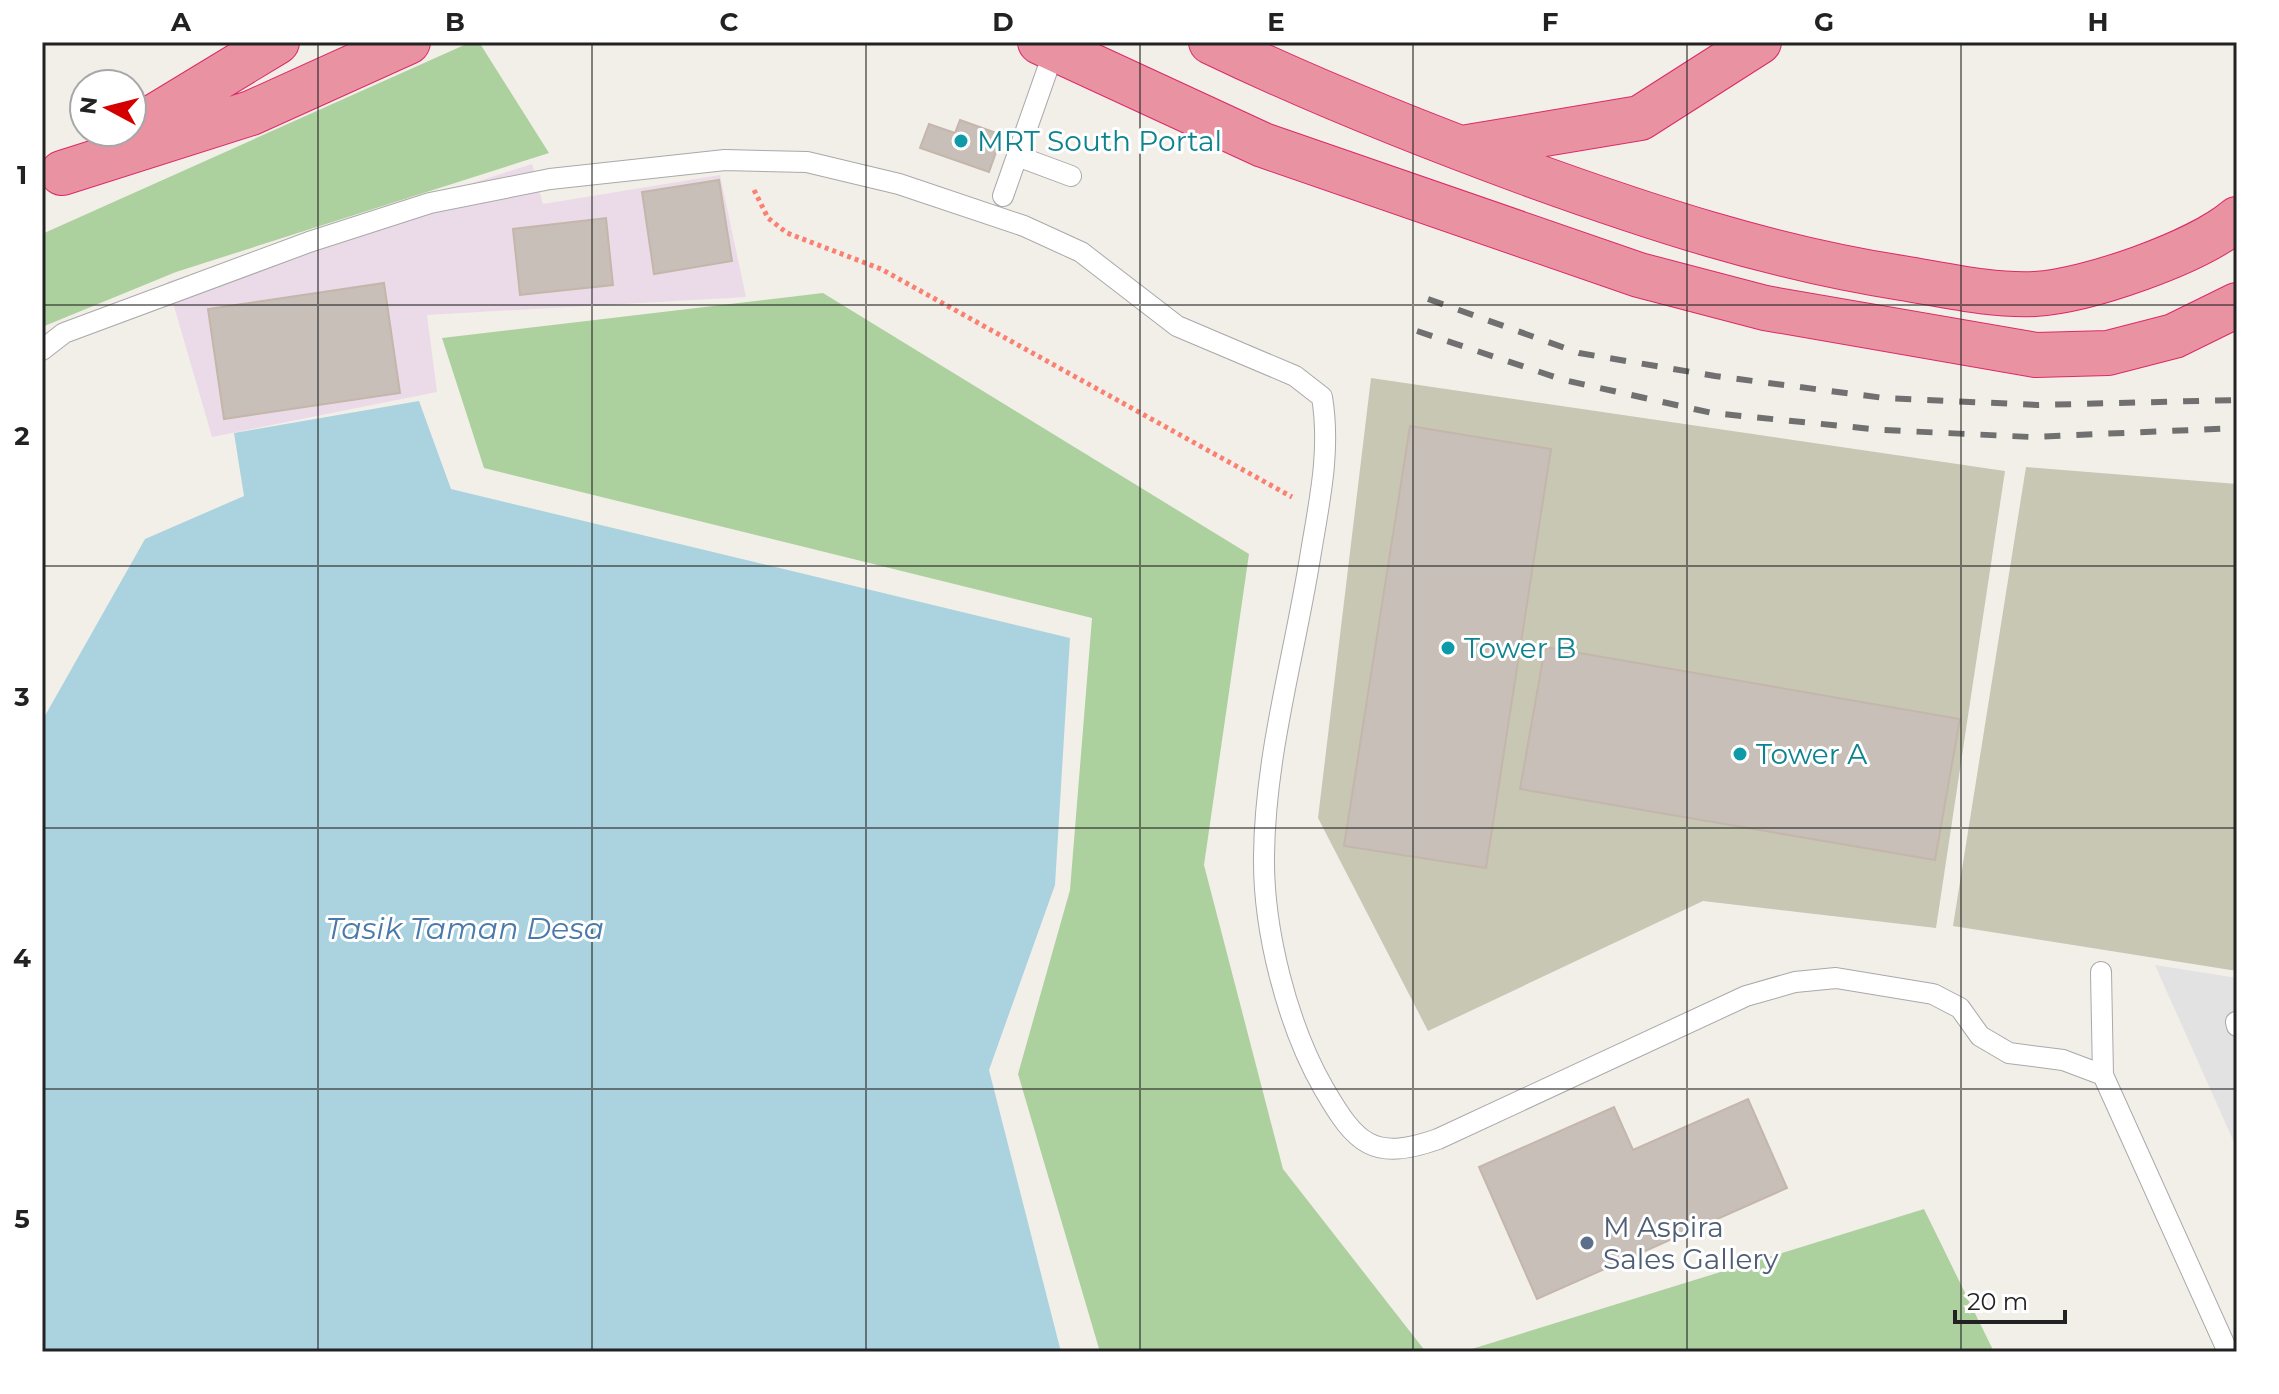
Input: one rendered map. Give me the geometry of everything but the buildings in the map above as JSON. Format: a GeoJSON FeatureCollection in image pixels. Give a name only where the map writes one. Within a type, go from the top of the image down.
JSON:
{"type":"FeatureCollection","features":[{"type":"Feature","properties":{"kind":"highway"},"geometry":{"type":"LineString","coordinates":[[148,120],[277,42]]}},
{"type":"Feature","properties":{"kind":"highway"},"geometry":{"type":"LineString","coordinates":[[52,178],[251,113],[408,42]]}},
{"type":"Feature","properties":{"kind":"highway"},"geometry":{"type":"LineString","coordinates":[[1211,42],[1288,79],[1459,148],[1650,218],[1832,267],[1982,290],[2032,294],[2068,290],[2158,261],[2237,219]]}},
{"type":"Feature","properties":{"kind":"highway"},"geometry":{"type":"LineString","coordinates":[[1459,148],[1640,118],[1759,42]]}},
{"type":"Feature","properties":{"kind":"highway"},"geometry":{"type":"LineString","coordinates":[[1047,45],[1263,145],[1639,275],[1765,308],[2036,355],[2108,353],[2174,336],[2237,305]]}},
{"type":"Feature","properties":{"kind":"highway"},"geometry":{"type":"LineString","coordinates":[[52,178],[102,148]]}},
{"type":"Feature","properties":{"kind":"lane"},"geometry":{"type":"LineString","coordinates":[[1003,196],[1047,45]]}},
{"type":"Feature","properties":{"kind":"lane"},"geometry":{"type":"LineString","coordinates":[[1017,156],[1071,176]]}},
{"type":"Feature","properties":{"kind":"lane"},"geometry":{"type":"LineString","coordinates":[[42,350],[64,333],[152,298],[430,203],[550,179],[725,160],[807,162],[899,184],[1024,226],[1081,252],[1177,326],[1295,376],[1322,397],[1328,434],[1272,765],[1264,858],[1273,938],[1287,1000],[1317,1076],[1347,1129],[1373,1145],[1406,1150],[1438,1139],[1746,996],[1795,982],[1836,978],[1933,994],[1960,1008],[1980,1036],[2009,1053],[2063,1060],[2103,1075]]}},
{"type":"Feature","properties":{"kind":"lane"},"geometry":{"type":"LineString","coordinates":[[2101,972],[2103,1075],[2228,1352]]}},
{"type":"Feature","properties":{"kind":"path"},"geometry":{"type":"LineString","coordinates":[[725,160],[753,187],[768,218],[787,233],[881,269],[1317,511]]}},
{"type":"Feature","properties":{"kind":"shaded area"},"geometry":{"type":"Polygon","coordinates":[[[532,164],[543,204],[720,175],[746,297],[427,315],[437,392],[212,437],[167,282],[532,164]]]}},
{"type":"Feature","properties":{"kind":"shaded area"},"geometry":{"type":"Polygon","coordinates":[[[1371,378],[2005,471],[1936,928],[1703,901],[1428,1031],[1318,818],[1371,378]]]}},
{"type":"Feature","properties":{"kind":"shaded area"},"geometry":{"type":"Polygon","coordinates":[[[2026,467],[2237,484],[2237,971],[1953,926],[2026,467]]]}},
{"type":"Feature","properties":{"kind":"shaded area"},"geometry":{"type":"Polygon","coordinates":[[[2155,965],[2237,978],[2237,1149],[2155,965]]]}},
{"type":"Feature","properties":{"kind":"green space"},"geometry":{"type":"Polygon","coordinates":[[[471,42],[479,42],[549,153],[176,272],[42,327],[42,234],[471,42]]]}},
{"type":"Feature","properties":{"kind":"green space"},"geometry":{"type":"Polygon","coordinates":[[[823,293],[1249,554],[1204,865],[1283,1169],[1426,1352],[1100,1352],[1018,1074],[1070,890],[1092,618],[484,468],[442,338],[823,293]]]}},
{"type":"Feature","properties":{"kind":"green space"},"geometry":{"type":"Polygon","coordinates":[[[1924,1209],[1994,1352],[1462,1352],[1924,1209]]]}},
{"type":"Feature","properties":{"kind":"water","name":"Tasik Taman Desa"},"geometry":{"type":"Polygon","coordinates":[[[419,401],[451,489],[1070,638],[1055,885],[989,1070],[1061,1352],[42,1352],[42,721],[145,539],[244,496],[234,433],[419,401]]]}},
{"type":"Feature","properties":{"kind":"railway"},"geometry":{"type":"LineString","coordinates":[[1428,299],[1579,353],[1715,376],[1884,398],[2038,405],[2237,400]]}},
{"type":"Feature","properties":{"kind":"railway"},"geometry":{"type":"LineString","coordinates":[[1417,331],[1564,380],[1712,413],[1882,430],[2031,437],[2237,428]]}},
{"type":"Feature","properties":{"kind":"place","name":"MRT South Portal"},"geometry":{"type":"Point","coordinates":[961,141]}},
{"type":"Feature","properties":{"kind":"place","name":"Tower B"},"geometry":{"type":"Point","coordinates":[1448,648]}},
{"type":"Feature","properties":{"kind":"place","name":"Tower A"},"geometry":{"type":"Point","coordinates":[1740,754]}},
{"type":"Feature","properties":{"kind":"place","name":"M Aspira Sales Gallery"},"geometry":{"type":"Point","coordinates":[1587,1243]}}]}
